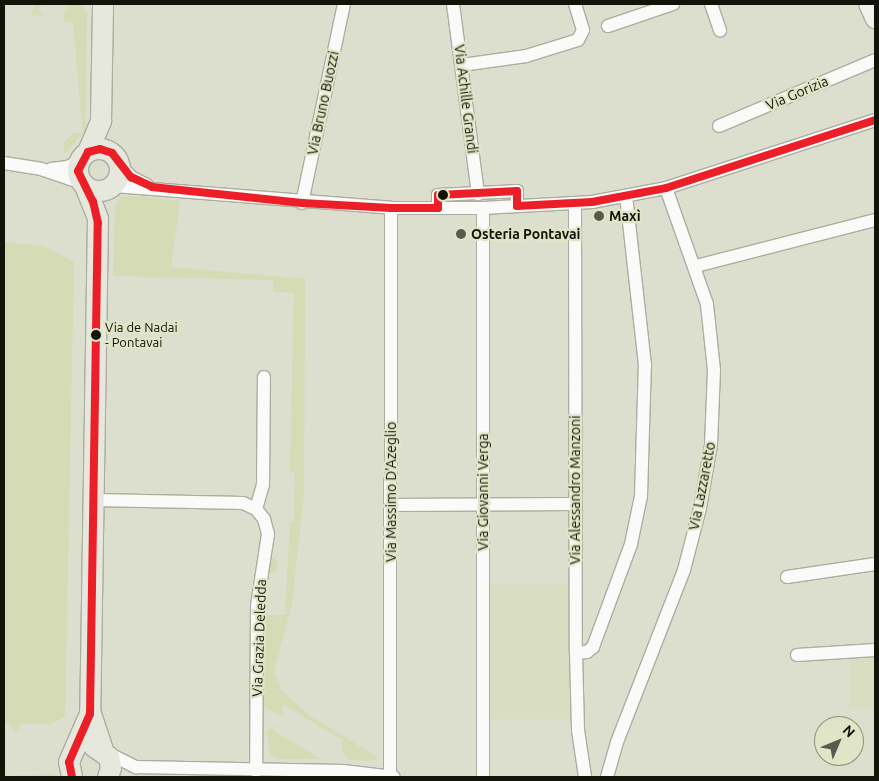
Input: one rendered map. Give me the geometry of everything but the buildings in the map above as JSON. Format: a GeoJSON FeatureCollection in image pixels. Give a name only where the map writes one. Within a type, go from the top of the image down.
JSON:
{"type":"FeatureCollection","features":[{"type":"Feature","properties":{"kind":"main road"},"geometry":{"type":"LineString","coordinates":[[72,768],[90,714],[98,219],[78,171],[100,124],[103,4]]}},
{"type":"Feature","properties":{"kind":"main road"},"geometry":{"type":"LineString","coordinates":[[98,219],[112,187],[120,177],[116,159],[100,124]]}},
{"type":"Feature","properties":{"kind":"main road"},"geometry":{"type":"LineString","coordinates":[[85,155],[100,149],[116,159]]}},
{"type":"Feature","properties":{"kind":"main road"},"geometry":{"type":"LineString","coordinates":[[84,184],[95,191],[112,187]]}},
{"type":"Feature","properties":{"kind":"main road"},"geometry":{"type":"LineString","coordinates":[[90,714],[104,751],[111,763],[110,777]]}},
{"type":"Feature","properties":{"kind":"main road"},"geometry":{"type":"LineString","coordinates":[[72,768],[85,746],[104,751]]}},
{"type":"Feature","properties":{"kind":"street","name":"Via Bruno Buozzi"},"geometry":{"type":"LineString","coordinates":[[302,203],[344,4]]}},
{"type":"Feature","properties":{"kind":"street","name":"Via Achille Grandi"},"geometry":{"type":"LineString","coordinates":[[454,4],[478,194]]}},
{"type":"Feature","properties":{"kind":"street"},"geometry":{"type":"LineString","coordinates":[[462,65],[533,55],[578,40],[583,30],[575,4]]}},
{"type":"Feature","properties":{"kind":"street"},"geometry":{"type":"LineString","coordinates":[[608,26],[673,4]]}},
{"type":"Feature","properties":{"kind":"street"},"geometry":{"type":"LineString","coordinates":[[711,4],[720,30]]}},
{"type":"Feature","properties":{"kind":"street"},"geometry":{"type":"LineString","coordinates":[[868,4],[875,19]]}},
{"type":"Feature","properties":{"kind":"street","name":"Via Gorizia"},"geometry":{"type":"LineString","coordinates":[[719,126],[875,60]]}},
{"type":"Feature","properties":{"kind":"street"},"geometry":{"type":"LineString","coordinates":[[112,187],[152,187],[302,203],[391,208],[483,208],[575,203],[666,188],[875,120]]}},
{"type":"Feature","properties":{"kind":"street"},"geometry":{"type":"LineString","coordinates":[[41,169],[62,168],[85,155]]}},
{"type":"Feature","properties":{"kind":"street"},"geometry":{"type":"LineString","coordinates":[[116,159],[136,180],[152,187]]}},
{"type":"Feature","properties":{"kind":"street"},"geometry":{"type":"LineString","coordinates":[[4,163],[41,169],[84,184]]}},
{"type":"Feature","properties":{"kind":"street","name":"Via Lazzaretto"},"geometry":{"type":"LineString","coordinates":[[607,777],[618,742],[684,570],[706,476],[713,425],[714,370],[706,304],[696,266],[666,188]]}},
{"type":"Feature","properties":{"kind":"street"},"geometry":{"type":"LineString","coordinates":[[438,208],[438,195],[517,191],[517,206]]}},
{"type":"Feature","properties":{"kind":"street"},"geometry":{"type":"LineString","coordinates":[[576,652],[587,652],[593,647],[631,544],[641,496],[645,365],[626,196]]}},
{"type":"Feature","properties":{"kind":"street","name":"Via Alessandro Manzoni"},"geometry":{"type":"LineString","coordinates":[[575,203],[576,652],[578,730],[585,777]]}},
{"type":"Feature","properties":{"kind":"street","name":"Via Massimo D'Azeglio"},"geometry":{"type":"LineString","coordinates":[[391,208],[392,776]]}},
{"type":"Feature","properties":{"kind":"street","name":"Via Giovanni Verga"},"geometry":{"type":"LineString","coordinates":[[483,208],[483,777]]}},
{"type":"Feature","properties":{"kind":"street"},"geometry":{"type":"LineString","coordinates":[[696,266],[875,220]]}},
{"type":"Feature","properties":{"kind":"street"},"geometry":{"type":"LineString","coordinates":[[94,500],[237,503],[256,509],[263,491],[264,377]]}},
{"type":"Feature","properties":{"kind":"street"},"geometry":{"type":"LineString","coordinates":[[391,505],[575,504]]}},
{"type":"Feature","properties":{"kind":"street","name":"Via Grazia Deledda"},"geometry":{"type":"LineString","coordinates":[[256,509],[264,519],[268,534],[257,606],[256,771]]}},
{"type":"Feature","properties":{"kind":"street"},"geometry":{"type":"LineString","coordinates":[[787,576],[875,564]]}},
{"type":"Feature","properties":{"kind":"street"},"geometry":{"type":"LineString","coordinates":[[797,655],[875,650]]}},
{"type":"Feature","properties":{"kind":"street"},"geometry":{"type":"LineString","coordinates":[[104,751],[133,767]]}},
{"type":"Feature","properties":{"kind":"street"},"geometry":{"type":"LineString","coordinates":[[110,777],[133,767],[256,771],[343,771],[392,776]]}},
{"type":"Feature","properties":{"kind":"shaded area"},"geometry":{"type":"Polygon","coordinates":[[[34,4],[42,4],[38,9],[43,16],[32,15],[34,4]]]}},
{"type":"Feature","properties":{"kind":"shaded area"},"geometry":{"type":"Polygon","coordinates":[[[69,4],[80,4],[87,11],[85,131],[65,154],[63,143],[73,133],[83,133],[73,22],[64,22],[64,12],[69,4]]]}},
{"type":"Feature","properties":{"kind":"shaded area"},"geometry":{"type":"Polygon","coordinates":[[[132,196],[180,201],[171,267],[305,279],[304,493],[292,604],[274,671],[282,691],[309,715],[379,758],[369,761],[349,760],[342,750],[342,740],[283,704],[283,716],[264,707],[266,584],[270,560],[273,557],[278,560],[276,573],[268,573],[268,615],[285,615],[290,523],[294,522],[295,473],[290,472],[294,293],[273,292],[273,280],[113,276],[115,206],[121,197],[132,196]]]}},
{"type":"Feature","properties":{"kind":"shaded area"},"geometry":{"type":"Polygon","coordinates":[[[4,242],[43,246],[74,262],[65,717],[50,724],[21,724],[16,732],[6,722],[4,724],[4,242]]]}},
{"type":"Feature","properties":{"kind":"shaded area"},"geometry":{"type":"Polygon","coordinates":[[[489,584],[570,584],[570,719],[489,719],[489,584]]]}},
{"type":"Feature","properties":{"kind":"shaded area"},"geometry":{"type":"Polygon","coordinates":[[[849,655],[875,655],[875,708],[849,708],[849,655]]]}},
{"type":"Feature","properties":{"kind":"shaded area"},"geometry":{"type":"Polygon","coordinates":[[[278,724],[273,730],[320,759],[280,759],[270,755],[267,731],[278,724]]]}},
{"type":"Feature","properties":{"kind":"shaded area"},"geometry":{"type":"Polygon","coordinates":[[[54,774],[55,777],[4,777],[4,776],[54,774]]]}},
{"type":"Feature","properties":{"kind":"transit line"},"geometry":{"type":"LineString","coordinates":[[72,777],[69,762],[90,714],[98,223],[93,202],[78,171],[88,152],[100,149],[112,153],[131,177],[152,187],[302,203],[391,208],[438,208],[438,195],[517,191],[517,206],[592,202],[666,188],[875,120]]}},
{"type":"Feature","properties":{"kind":"place","name":"Maxì"},"geometry":{"type":"Point","coordinates":[599,216]}},
{"type":"Feature","properties":{"kind":"place","name":"Osteria Pontavai"},"geometry":{"type":"Point","coordinates":[461,234]}},
{"type":"Feature","properties":{"kind":"place","name":"Via de Nadai - Pontavai"},"geometry":{"type":"Point","coordinates":[96,335]}}]}
